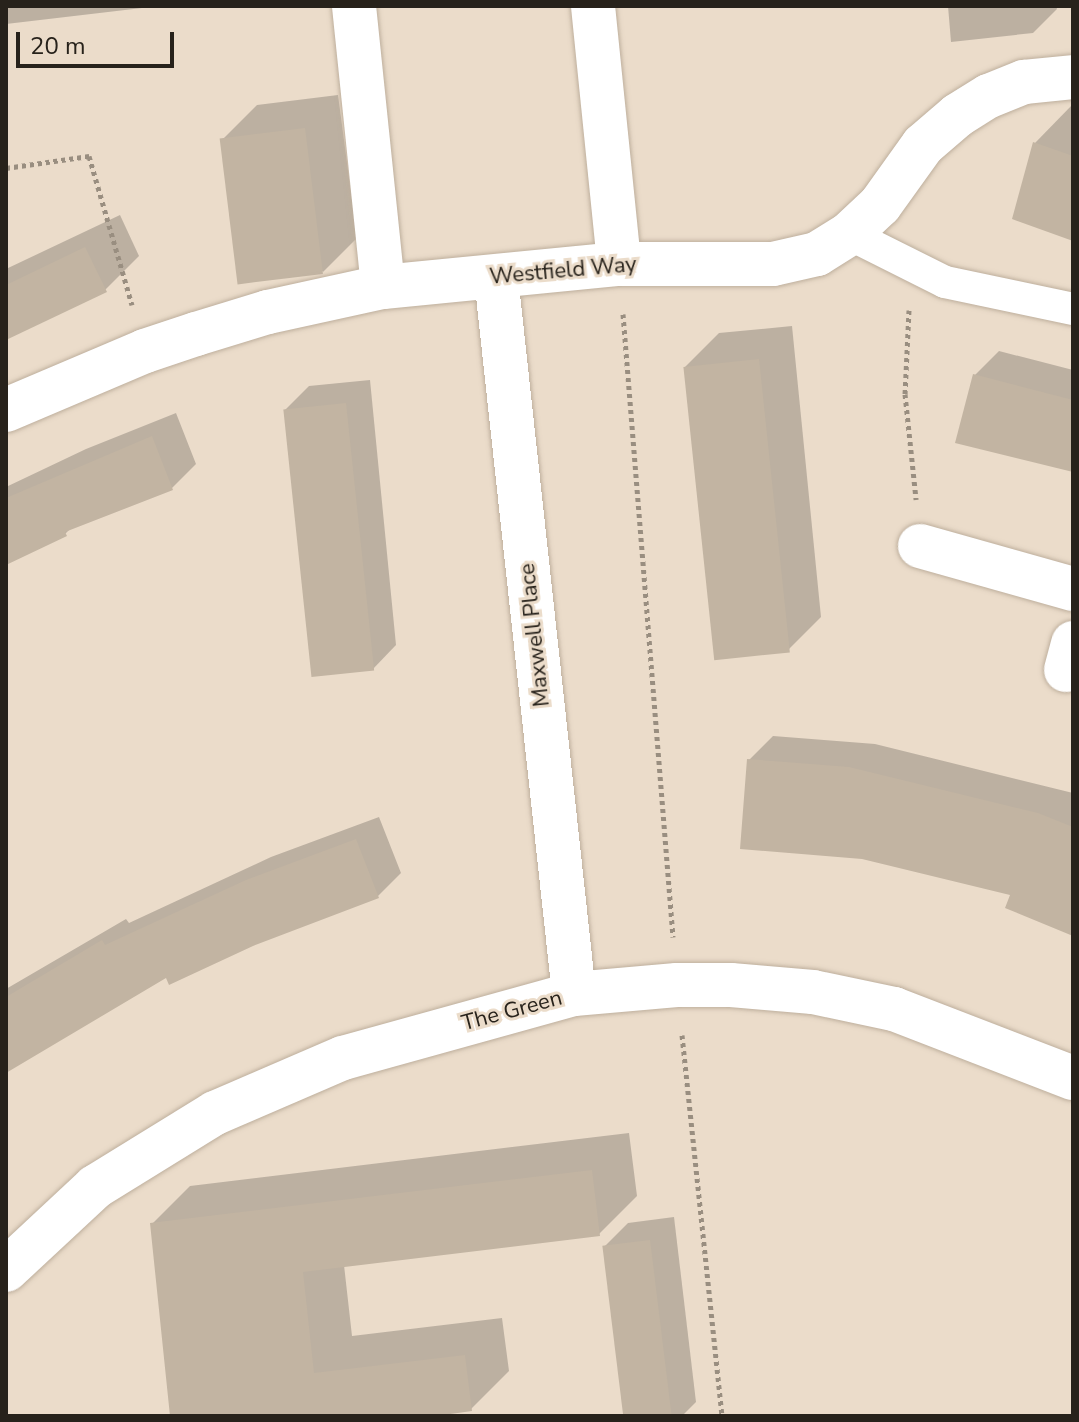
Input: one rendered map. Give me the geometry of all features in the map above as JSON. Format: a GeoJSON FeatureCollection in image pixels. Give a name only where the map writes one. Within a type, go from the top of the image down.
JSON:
{"type":"FeatureCollection","features":[{"type":"Feature","properties":{"kind":"street"},"geometry":{"type":"LineString","coordinates":[[354,6],[383,287]]}},
{"type":"Feature","properties":{"kind":"street"},"geometry":{"type":"LineString","coordinates":[[593,6],[619,264]]}},
{"type":"Feature","properties":{"kind":"street","name":"Westfield Way"},"geometry":{"type":"LineString","coordinates":[[6,410],[145,351],[268,312],[383,287],[619,264],[773,264],[817,254],[849,234],[880,205],[923,145],[958,115],[989,96],[1024,82],[1073,77]]}},
{"type":"Feature","properties":{"kind":"street","name":"Maxwell Place"},"geometry":{"type":"LineString","coordinates":[[496,277],[574,994]]}},
{"type":"Feature","properties":{"kind":"street"},"geometry":{"type":"LineString","coordinates":[[920,546],[1073,589]]}},
{"type":"Feature","properties":{"kind":"street","name":"The Green"},"geometry":{"type":"LineString","coordinates":[[6,1270],[95,1187],[215,1113],[343,1058],[574,994],[677,985],[731,985],[813,992],[894,1009],[1073,1078]]}},
{"type":"Feature","properties":{"kind":"lane"},"geometry":{"type":"LineString","coordinates":[[849,234],[945,282],[1073,309]]}},
{"type":"Feature","properties":{"kind":"path"},"geometry":{"type":"LineString","coordinates":[[6,168],[89,156],[145,351]]}},
{"type":"Feature","properties":{"kind":"path"},"geometry":{"type":"LineString","coordinates":[[619,264],[677,985],[722,1416]]}},
{"type":"Feature","properties":{"kind":"path"},"geometry":{"type":"LineString","coordinates":[[915,266],[907,323],[905,394],[916,495],[908,543],[920,546]]}},
{"type":"Feature","properties":{"kind":"building"},"geometry":{"type":"Polygon","coordinates":[[[305,128],[323,274],[238,284],[220,138],[305,128]]]}},
{"type":"Feature","properties":{"kind":"building"},"geometry":{"type":"Polygon","coordinates":[[[1033,142],[1073,156],[1073,241],[1012,219],[1033,142]]]}},
{"type":"Feature","properties":{"kind":"building"},"geometry":{"type":"Polygon","coordinates":[[[85,247],[107,292],[6,340],[6,285],[85,247]]]}},
{"type":"Feature","properties":{"kind":"building"},"geometry":{"type":"Polygon","coordinates":[[[759,359],[790,652],[714,660],[683,367],[759,359]]]}},
{"type":"Feature","properties":{"kind":"building"},"geometry":{"type":"Polygon","coordinates":[[[973,374],[1073,400],[1073,472],[955,443],[973,374]]]}},
{"type":"Feature","properties":{"kind":"building"},"geometry":{"type":"Polygon","coordinates":[[[346,403],[374,671],[311,677],[283,410],[346,403]]]}},
{"type":"Feature","properties":{"kind":"building"},"geometry":{"type":"Polygon","coordinates":[[[152,436],[173,490],[65,532],[67,536],[6,565],[6,498],[152,436]]]}},
{"type":"Feature","properties":{"kind":"building"},"geometry":{"type":"Polygon","coordinates":[[[747,759],[849,767],[1038,813],[1073,827],[1073,936],[1005,908],[1010,895],[862,859],[740,849],[747,759]]]}},
{"type":"Feature","properties":{"kind":"building"},"geometry":{"type":"Polygon","coordinates":[[[356,839],[379,898],[253,946],[169,985],[166,978],[6,1073],[6,997],[102,940],[105,945],[246,880],[356,839]]]}},
{"type":"Feature","properties":{"kind":"building"},"geometry":{"type":"Polygon","coordinates":[[[592,1170],[600,1236],[303,1272],[314,1373],[465,1355],[472,1411],[436,1416],[170,1416],[150,1223],[592,1170]]]}},
{"type":"Feature","properties":{"kind":"building"},"geometry":{"type":"Polygon","coordinates":[[[650,1240],[672,1416],[623,1416],[602,1246],[650,1240]]]}}]}
